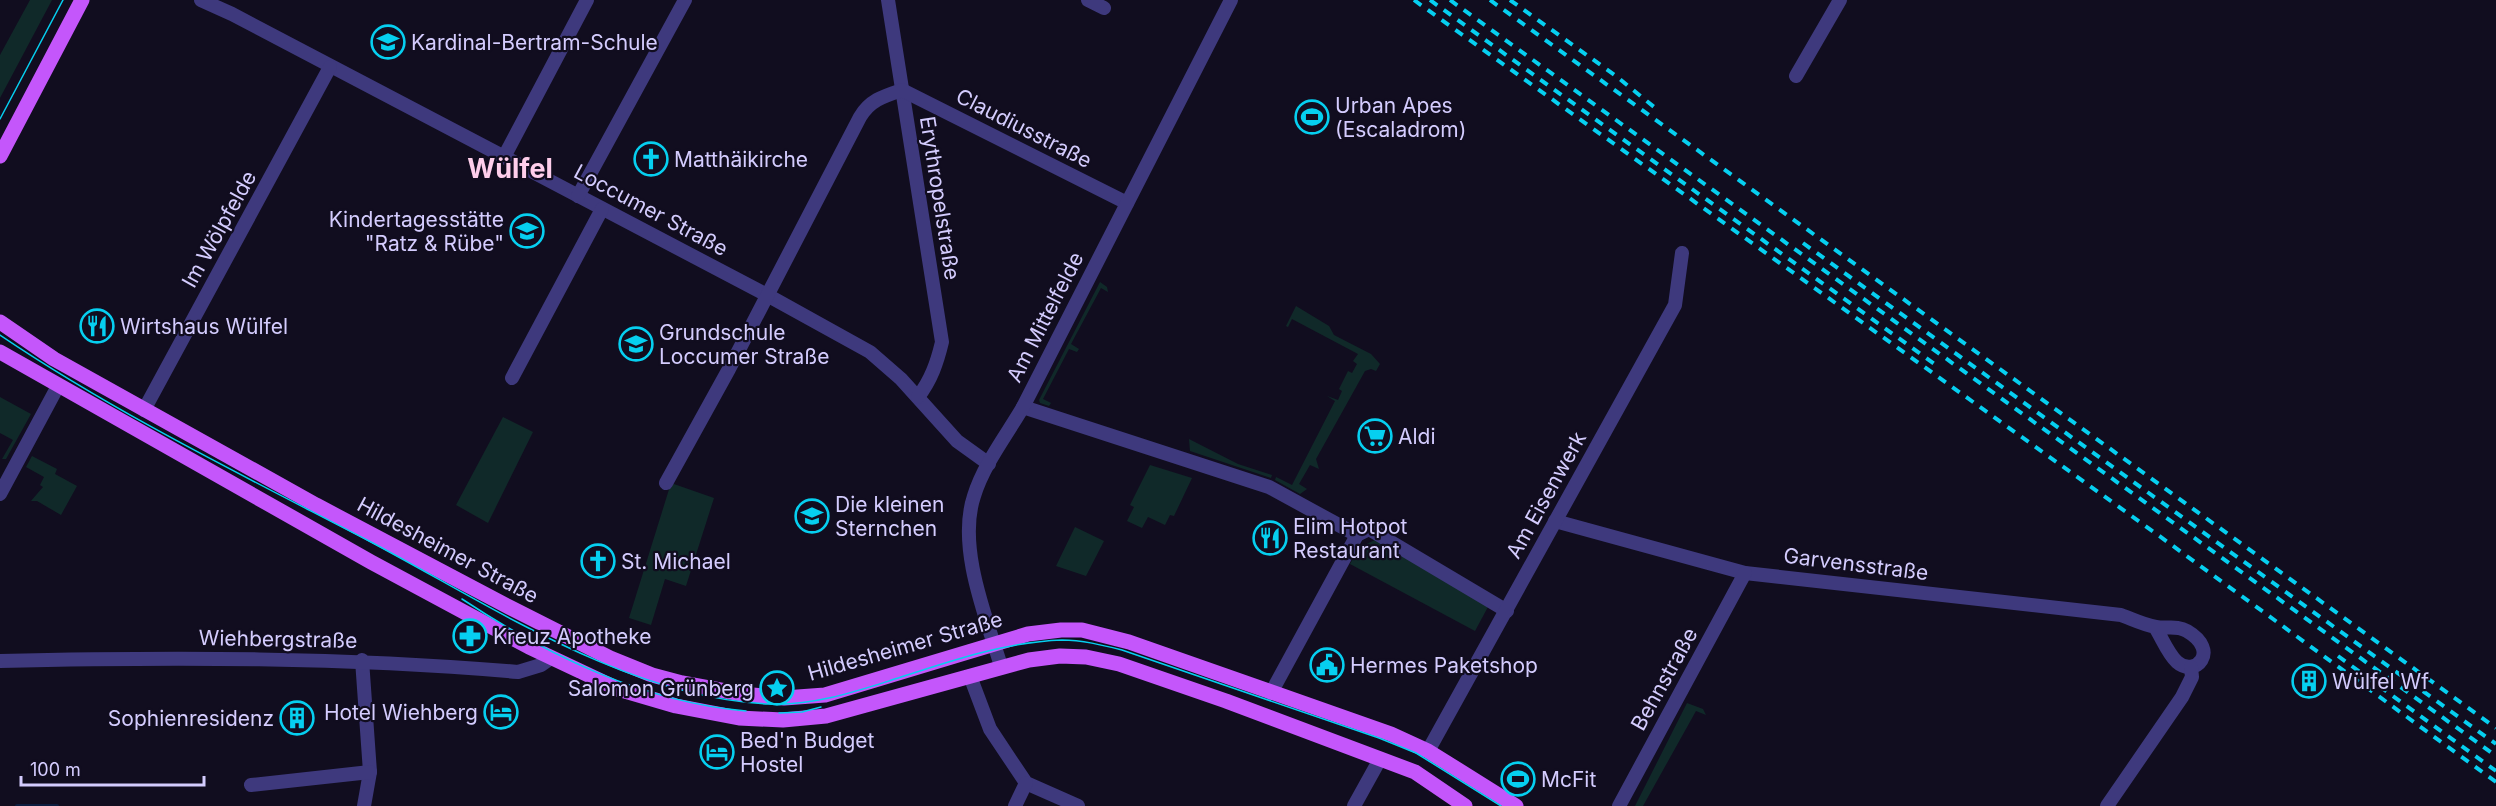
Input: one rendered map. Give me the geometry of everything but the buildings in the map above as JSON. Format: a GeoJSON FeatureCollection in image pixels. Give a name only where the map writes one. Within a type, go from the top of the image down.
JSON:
{"type":"FeatureCollection","features":[{"type":"Feature","properties":{"kind":"main road"},"geometry":{"type":"LineString","coordinates":[[0,156],[82,0]]}},
{"type":"Feature","properties":{"kind":"main road","name":"Hildesheimer Straße"},"geometry":{"type":"LineString","coordinates":[[0,322],[54,359],[144,411],[509,607],[610,658],[652,675],[741,694],[784,698],[825,695],[1028,634],[1082,630],[1129,642],[1391,734],[1428,751],[1516,806]]}},
{"type":"Feature","properties":{"kind":"main road"},"geometry":{"type":"LineString","coordinates":[[0,352],[371,562],[551,658],[618,689],[676,706],[739,717],[783,720],[825,716],[1001,666],[1060,656],[1086,657],[1119,664],[1226,701],[1415,772],[1466,806]]}},
{"type":"Feature","properties":{"kind":"street","name":"Loccumer Straße"},"geometry":{"type":"LineString","coordinates":[[201,0],[232,14],[767,295],[870,352],[890,368],[957,441],[988,464]]}},
{"type":"Feature","properties":{"kind":"street"},"geometry":{"type":"LineString","coordinates":[[504,158],[587,0]]}},
{"type":"Feature","properties":{"kind":"street"},"geometry":{"type":"LineString","coordinates":[[578,196],[685,0]]}},
{"type":"Feature","properties":{"kind":"street","name":"Erythropelstraße"},"geometry":{"type":"LineString","coordinates":[[888,0],[942,342],[937,364],[918,398]]}},
{"type":"Feature","properties":{"kind":"street"},"geometry":{"type":"LineString","coordinates":[[1088,0],[1104,8]]}},
{"type":"Feature","properties":{"kind":"street","name":"Am Mittelfelde"},"geometry":{"type":"LineString","coordinates":[[1001,666],[969,549],[969,522],[974,497],[988,464],[1023,407],[1231,0]]}},
{"type":"Feature","properties":{"kind":"street"},"geometry":{"type":"LineString","coordinates":[[1796,76],[1840,0]]}},
{"type":"Feature","properties":{"kind":"street","name":"Im Wölpfelde"},"geometry":{"type":"LineString","coordinates":[[144,411],[330,67]]}},
{"type":"Feature","properties":{"kind":"street"},"geometry":{"type":"LineString","coordinates":[[666,483],[866,107],[881,96],[902,90]]}},
{"type":"Feature","properties":{"kind":"street","name":"Claudiusstraße"},"geometry":{"type":"LineString","coordinates":[[902,90],[1127,203]]}},
{"type":"Feature","properties":{"kind":"street"},"geometry":{"type":"LineString","coordinates":[[512,378],[602,209]]}},
{"type":"Feature","properties":{"kind":"street","name":"Am Eisenwerk"},"geometry":{"type":"LineString","coordinates":[[1428,751],[1675,305],[1682,253]]}},
{"type":"Feature","properties":{"kind":"street"},"geometry":{"type":"LineString","coordinates":[[0,494],[58,386]]}},
{"type":"Feature","properties":{"kind":"street"},"geometry":{"type":"LineString","coordinates":[[1023,407],[1269,487],[1356,535]]}},
{"type":"Feature","properties":{"kind":"street","name":"Garvensstraße"},"geometry":{"type":"LineString","coordinates":[[1555,520],[1746,573],[2121,615],[2155,627],[2176,627],[2199,639],[2205,652],[2201,662],[2191,667]]}},
{"type":"Feature","properties":{"kind":"street"},"geometry":{"type":"LineString","coordinates":[[1270,693],[1356,535],[1369,530],[1507,611]]}},
{"type":"Feature","properties":{"kind":"street","name":"Behnstraße"},"geometry":{"type":"LineString","coordinates":[[1619,806],[1746,573]]}},
{"type":"Feature","properties":{"kind":"street"},"geometry":{"type":"LineString","coordinates":[[2107,806],[2182,697],[2192,677],[2191,667],[2185,667],[2175,661],[2155,627]]}},
{"type":"Feature","properties":{"kind":"street","name":"Wiehbergstraße"},"geometry":{"type":"LineString","coordinates":[[0,661],[132,658],[362,660],[518,672],[541,665],[551,658]]}},
{"type":"Feature","properties":{"kind":"street"},"geometry":{"type":"LineString","coordinates":[[362,660],[370,772],[364,806]]}},
{"type":"Feature","properties":{"kind":"street"},"geometry":{"type":"LineString","coordinates":[[970,676],[990,729],[1026,783],[1078,806]]}},
{"type":"Feature","properties":{"kind":"street"},"geometry":{"type":"LineString","coordinates":[[1354,806],[1380,759]]}},
{"type":"Feature","properties":{"kind":"street"},"geometry":{"type":"LineString","coordinates":[[251,785],[370,772]]}},
{"type":"Feature","properties":{"kind":"street"},"geometry":{"type":"LineString","coordinates":[[1015,806],[1026,783]]}},
{"type":"Feature","properties":{"kind":"green space"},"geometry":{"type":"Polygon","coordinates":[[[30,0],[52,0],[0,98],[0,55],[30,0]]]}},
{"type":"Feature","properties":{"kind":"green space"},"geometry":{"type":"Polygon","coordinates":[[[1100,282],[1107,287],[1108,292],[1101,288],[1071,344],[1079,349],[1077,352],[1069,349],[1043,399],[1051,403],[1049,406],[1040,403],[1039,400],[1100,282]]]}},
{"type":"Feature","properties":{"kind":"green space"},"geometry":{"type":"Polygon","coordinates":[[[1296,306],[1329,326],[1334,335],[1371,354],[1380,364],[1376,371],[1371,369],[1365,371],[1316,459],[1319,469],[1310,465],[1299,484],[1307,489],[1300,494],[1275,480],[1276,477],[1292,485],[1335,401],[1327,396],[1338,400],[1342,391],[1339,389],[1348,371],[1352,373],[1357,364],[1353,361],[1358,354],[1292,319],[1288,327],[1286,326],[1296,306]]]}},
{"type":"Feature","properties":{"kind":"green space"},"geometry":{"type":"Polygon","coordinates":[[[0,397],[31,414],[6,459],[2,459],[13,440],[0,433],[0,397]]]}},
{"type":"Feature","properties":{"kind":"green space"},"geometry":{"type":"Polygon","coordinates":[[[503,417],[533,432],[488,523],[456,505],[503,417]]]}},
{"type":"Feature","properties":{"kind":"green space"},"geometry":{"type":"Polygon","coordinates":[[[1189,439],[1238,464],[1272,475],[1271,478],[1190,451],[1189,439]]]}},
{"type":"Feature","properties":{"kind":"green space"},"geometry":{"type":"Polygon","coordinates":[[[32,456],[57,469],[55,474],[77,486],[61,515],[37,501],[31,501],[43,487],[40,485],[44,477],[26,467],[32,456]]]}},
{"type":"Feature","properties":{"kind":"green space"},"geometry":{"type":"Polygon","coordinates":[[[1150,465],[1192,478],[1174,516],[1170,515],[1165,525],[1148,517],[1142,528],[1127,521],[1134,507],[1130,505],[1150,465]]]}},
{"type":"Feature","properties":{"kind":"green space"},"geometry":{"type":"Polygon","coordinates":[[[671,483],[714,498],[686,586],[665,579],[651,625],[629,618],[671,483]]]}},
{"type":"Feature","properties":{"kind":"green space"},"geometry":{"type":"Polygon","coordinates":[[[1075,527],[1104,541],[1086,576],[1056,566],[1075,527]]]}},
{"type":"Feature","properties":{"kind":"green space"},"geometry":{"type":"Polygon","coordinates":[[[1377,539],[1489,605],[1475,631],[1350,564],[1360,547],[1377,539]]]}},
{"type":"Feature","properties":{"kind":"green space"},"geometry":{"type":"Polygon","coordinates":[[[1687,703],[1703,709],[1706,715],[1696,711],[1643,806],[1635,806],[1687,703]]]}},
{"type":"Feature","properties":{"kind":"waterway"},"geometry":{"type":"LineString","coordinates":[[17,806],[57,806]]}},
{"type":"Feature","properties":{"kind":"tram line"},"geometry":{"type":"LineString","coordinates":[[0,119],[63,0]]}},
{"type":"Feature","properties":{"kind":"tram line"},"geometry":{"type":"LineString","coordinates":[[0,335],[135,418],[369,541],[512,620],[612,667],[664,685],[716,698],[769,704],[800,703],[875,686],[996,649],[1062,640],[1084,642],[1122,650],[1379,738],[1416,753],[1501,806]]}},
{"type":"Feature","properties":{"kind":"tram line"},"geometry":{"type":"LineString","coordinates":[[462,599],[528,639],[597,673],[670,698],[746,711]]}},
{"type":"Feature","properties":{"kind":"tram line"},"geometry":{"type":"LineString","coordinates":[[779,713],[802,712],[821,707]]}},
{"type":"Feature","properties":{"kind":"railway"},"geometry":{"type":"LineString","coordinates":[[1414,0],[2158,535],[2496,782]]}},
{"type":"Feature","properties":{"kind":"railway"},"geometry":{"type":"LineString","coordinates":[[1430,0],[1940,368]]}},
{"type":"Feature","properties":{"kind":"railway"},"geometry":{"type":"LineString","coordinates":[[1450,0],[2496,756]]}},
{"type":"Feature","properties":{"kind":"railway"},"geometry":{"type":"LineString","coordinates":[[1490,0],[2496,728]]}},
{"type":"Feature","properties":{"kind":"railway"},"geometry":{"type":"LineString","coordinates":[[1510,0],[1616,76],[1659,111]]}},
{"type":"Feature","properties":{"kind":"railway"},"geometry":{"type":"LineString","coordinates":[[1803,243],[2496,744]]}},
{"type":"Feature","properties":{"kind":"railway"},"geometry":{"type":"LineString","coordinates":[[2338,656],[2496,771]]}},
{"type":"Feature","properties":{"kind":"place","name":"Kardinal-Bertram-Schule"},"geometry":{"type":"Point","coordinates":[388,42]}},
{"type":"Feature","properties":{"kind":"place","name":"Urban Apes (Escaladrom)"},"geometry":{"type":"Point","coordinates":[1312,117]}},
{"type":"Feature","properties":{"kind":"place","name":"Matthäikirche"},"geometry":{"type":"Point","coordinates":[651,159]}},
{"type":"Feature","properties":{"kind":"place","name":"Kindertagesstätte \"Ratz & Rübe\""},"geometry":{"type":"Point","coordinates":[527,231]}},
{"type":"Feature","properties":{"kind":"place","name":"Wirtshaus Wülfel"},"geometry":{"type":"Point","coordinates":[97,326]}},
{"type":"Feature","properties":{"kind":"place","name":"Grundschule Loccumer Straße"},"geometry":{"type":"Point","coordinates":[636,344]}},
{"type":"Feature","properties":{"kind":"place","name":"Aldi"},"geometry":{"type":"Point","coordinates":[1375,436]}},
{"type":"Feature","properties":{"kind":"place","name":"Die kleinen Sternchen"},"geometry":{"type":"Point","coordinates":[812,516]}},
{"type":"Feature","properties":{"kind":"place","name":"Elim Hotpot Restaurant"},"geometry":{"type":"Point","coordinates":[1270,538]}},
{"type":"Feature","properties":{"kind":"place","name":"St. Michael"},"geometry":{"type":"Point","coordinates":[598,561]}},
{"type":"Feature","properties":{"kind":"place","name":"Kreuz Apotheke"},"geometry":{"type":"Point","coordinates":[470,636]}},
{"type":"Feature","properties":{"kind":"place","name":"Hermes Paketshop"},"geometry":{"type":"Point","coordinates":[1327,665]}},
{"type":"Feature","properties":{"kind":"place","name":"Wülfel Wf"},"geometry":{"type":"Point","coordinates":[2309,681]}},
{"type":"Feature","properties":{"kind":"place","name":"Salomon Grünberg"},"geometry":{"type":"Point","coordinates":[777,688]}},
{"type":"Feature","properties":{"kind":"place","name":"Hotel Wiehberg"},"geometry":{"type":"Point","coordinates":[501,712]}},
{"type":"Feature","properties":{"kind":"place","name":"Sophienresidenz"},"geometry":{"type":"Point","coordinates":[297,718]}},
{"type":"Feature","properties":{"kind":"place","name":"Bed'n Budget Hostel"},"geometry":{"type":"Point","coordinates":[717,752]}},
{"type":"Feature","properties":{"kind":"place","name":"McFit"},"geometry":{"type":"Point","coordinates":[1518,779]}},
{"type":"Feature","properties":{"kind":"district","name":"Wülfel"},"geometry":{"type":"Point","coordinates":[510,168]}}]}
